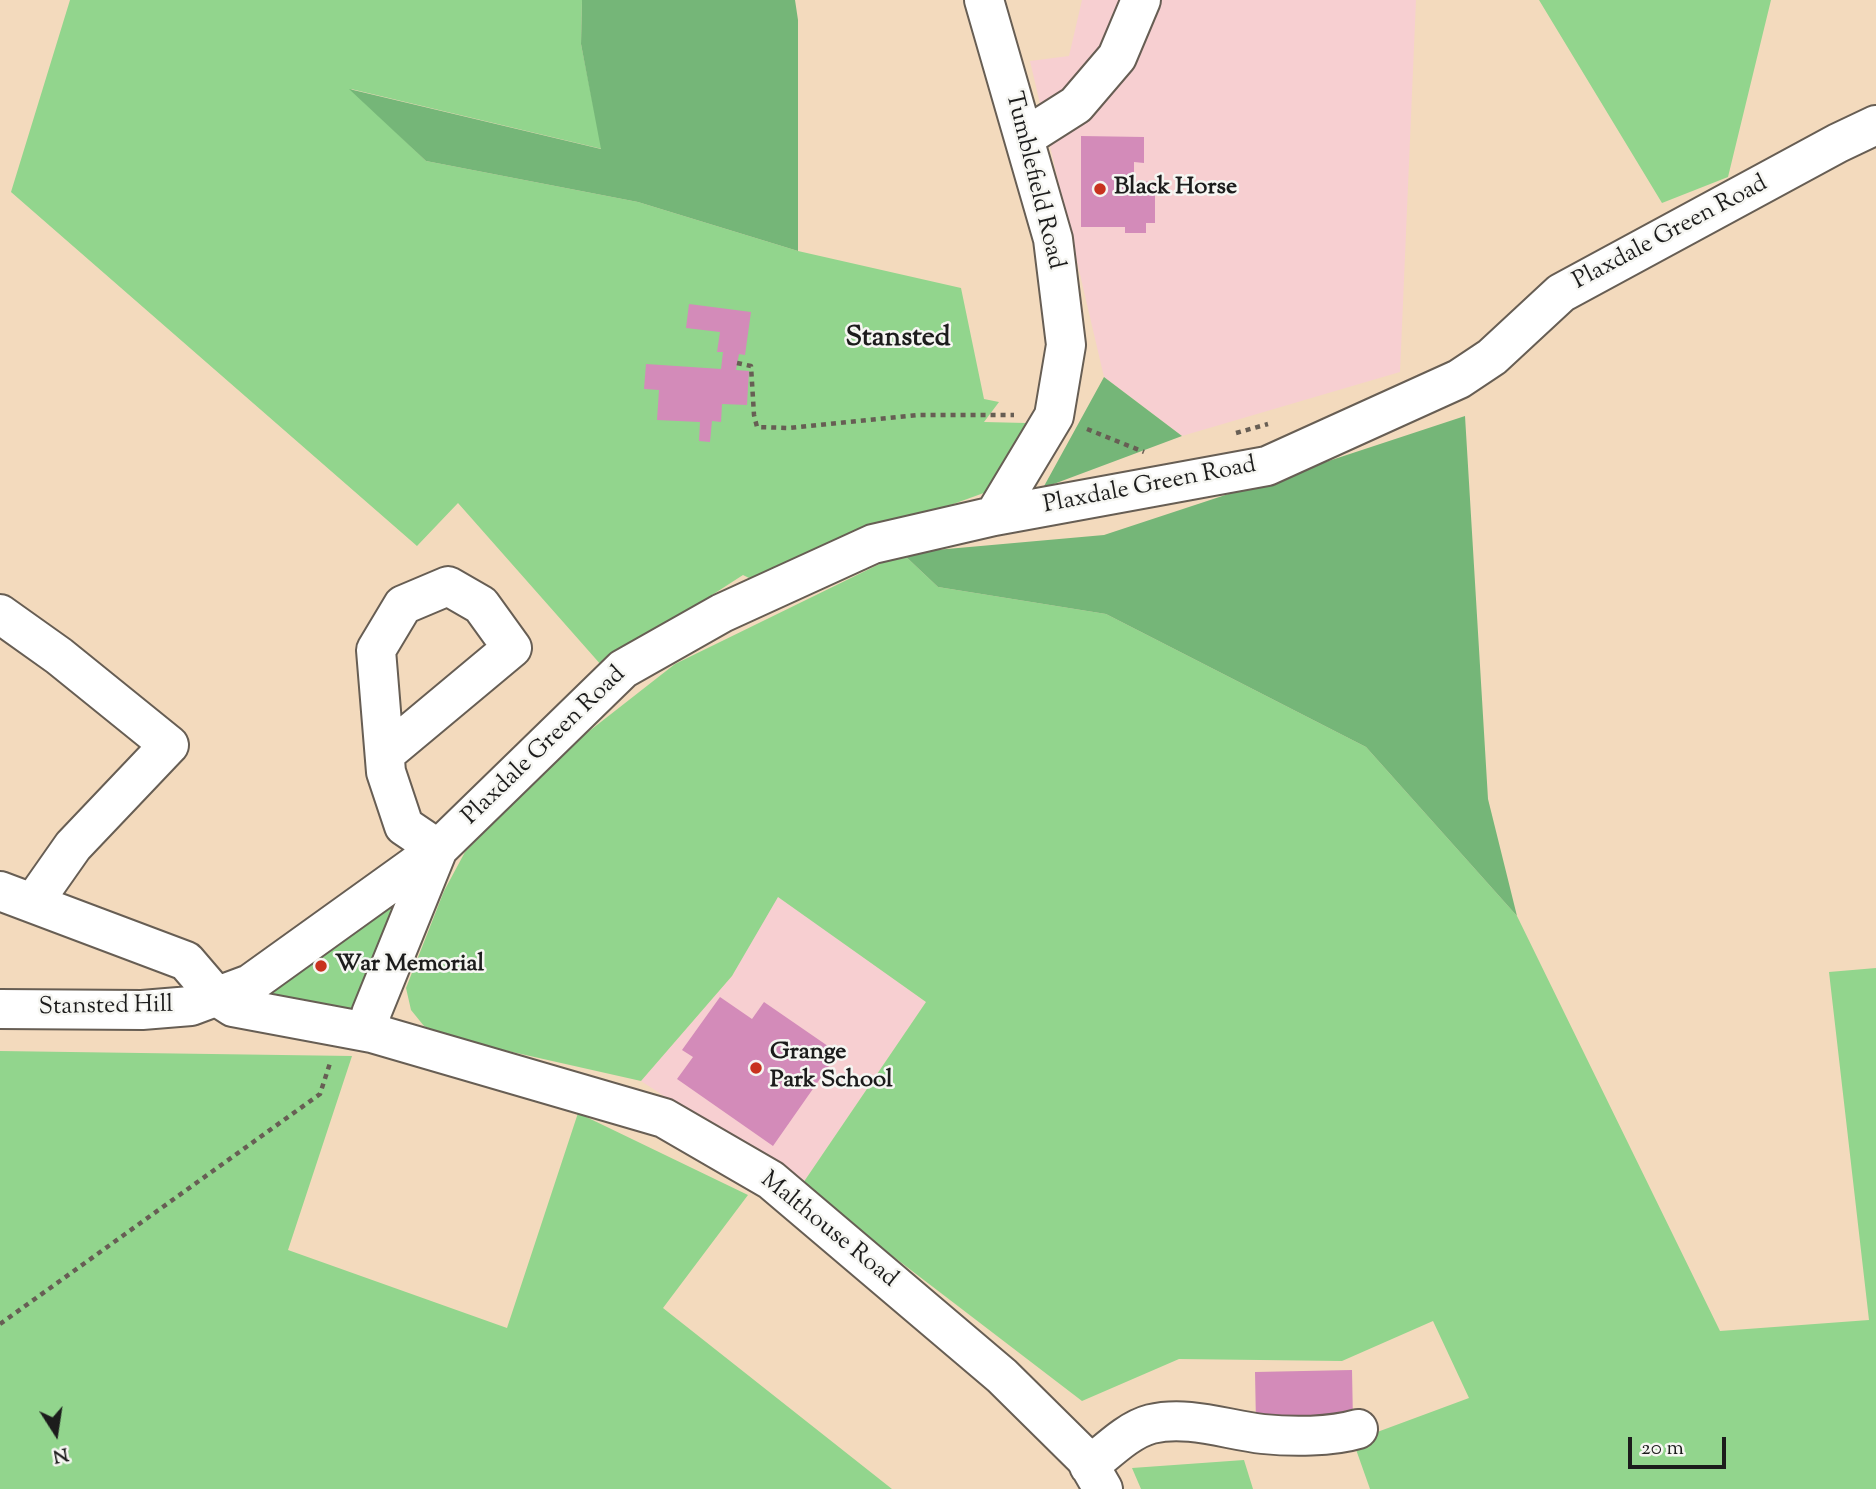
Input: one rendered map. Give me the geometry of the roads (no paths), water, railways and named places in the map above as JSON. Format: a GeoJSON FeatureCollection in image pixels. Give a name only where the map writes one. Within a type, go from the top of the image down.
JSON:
{"type":"FeatureCollection","features":[{"type":"Feature","properties":{"kind":"street","name":"Tumblefield Road"},"geometry":{"type":"LineString","coordinates":[[984,0],[1053,239],[1066,345],[1054,416],[995,516]]}},
{"type":"Feature","properties":{"kind":"street"},"geometry":{"type":"LineString","coordinates":[[1024,138],[1076,105],[1117,57],[1141,0]]}},
{"type":"Feature","properties":{"kind":"street","name":"Plaxdale Green Road"},"geometry":{"type":"LineString","coordinates":[[216,996],[250,984],[438,849],[623,669],[722,613],[873,544],[995,516],[1267,466],[1460,379],[1492,357],[1561,293],[1876,125]]}},
{"type":"Feature","properties":{"kind":"street"},"geometry":{"type":"LineString","coordinates":[[0,614],[59,656],[169,745],[74,846],[17,897],[186,961],[216,996],[233,1007],[357,1031]]}},
{"type":"Feature","properties":{"kind":"street"},"geometry":{"type":"LineString","coordinates":[[385,754],[386,772],[404,827],[438,849]]}},
{"type":"Feature","properties":{"kind":"street","name":"Plaxdale Green Road"},"geometry":{"type":"LineString","coordinates":[[357,1031],[371,1014],[438,849]]}},
{"type":"Feature","properties":{"kind":"street","name":"Stansted Hill"},"geometry":{"type":"LineString","coordinates":[[0,1009],[142,1010],[191,1006],[216,996]]}},
{"type":"Feature","properties":{"kind":"street","name":"Malthouse Road"},"geometry":{"type":"LineString","coordinates":[[357,1031],[664,1118],[771,1180],[1002,1376],[1085,1458],[1096,1477]]}},
{"type":"Feature","properties":{"kind":"street"},"geometry":{"type":"LineString","coordinates":[[1096,1477],[1127,1437],[1151,1424],[1215,1424],[1262,1434],[1340,1434],[1358,1429]]}},
{"type":"Feature","properties":{"kind":"place","name":"Black Horse"},"geometry":{"type":"Point","coordinates":[1100,189]}},
{"type":"Feature","properties":{"kind":"place","name":"War Memorial"},"geometry":{"type":"Point","coordinates":[321,966]}},
{"type":"Feature","properties":{"kind":"place","name":"Grange Park School"},"geometry":{"type":"Point","coordinates":[756,1068]}},
{"type":"Feature","properties":{"kind":"district","name":"Stansted"},"geometry":{"type":"Point","coordinates":[898,340]}}]}
